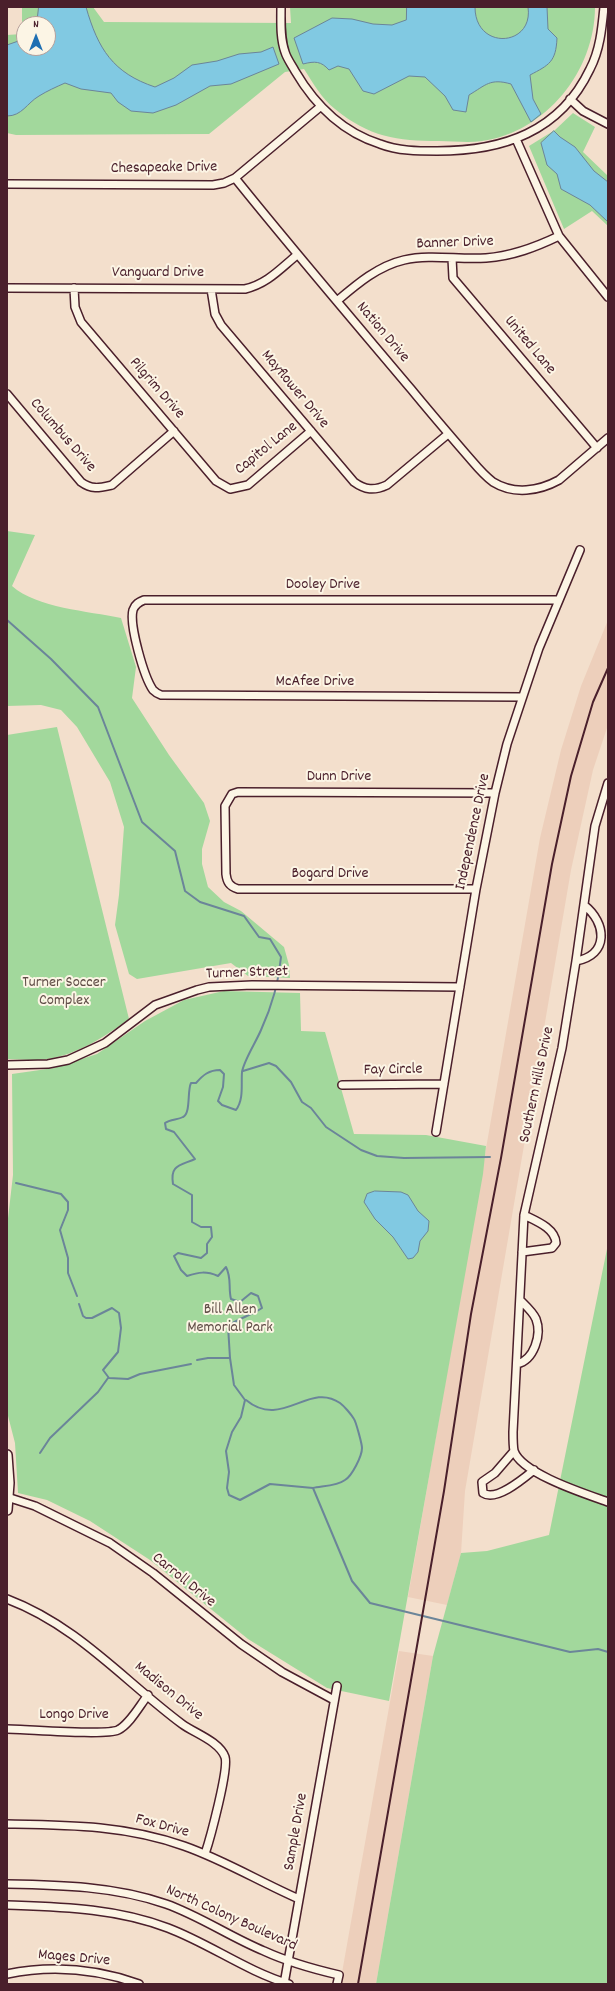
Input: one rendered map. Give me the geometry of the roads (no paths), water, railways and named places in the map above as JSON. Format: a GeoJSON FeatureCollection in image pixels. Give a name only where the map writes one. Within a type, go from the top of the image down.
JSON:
{"type":"FeatureCollection","features":[{"type":"Feature","properties":{"kind":"street"},"geometry":{"type":"LineString","coordinates":[[281,7],[282,35],[285,53],[299,78],[320,108],[338,123],[358,135],[380,145],[418,151],[480,149],[516,139],[546,123],[570,99],[590,69],[597,51],[605,18],[604,7]]}},
{"type":"Feature","properties":{"kind":"street"},"geometry":{"type":"LineString","coordinates":[[570,99],[583,110],[608,124]]}},
{"type":"Feature","properties":{"kind":"street","name":"Chesapeake Drive"},"geometry":{"type":"LineString","coordinates":[[7,184],[224,183],[234,178],[320,108]]}},
{"type":"Feature","properties":{"kind":"street"},"geometry":{"type":"LineString","coordinates":[[516,139],[559,236],[608,297]]}},
{"type":"Feature","properties":{"kind":"street","name":"Nation Drive"},"geometry":{"type":"LineString","coordinates":[[234,178],[448,434],[483,473],[494,482],[519,490],[541,488],[559,480],[597,448]]}},
{"type":"Feature","properties":{"kind":"street","name":"Banner Drive"},"geometry":{"type":"LineString","coordinates":[[337,301],[370,275],[403,260],[427,257],[486,258],[514,254],[538,246],[559,236]]}},
{"type":"Feature","properties":{"kind":"street","name":"Vanguard Drive"},"geometry":{"type":"LineString","coordinates":[[7,288],[245,289],[258,286],[267,281],[297,255]]}},
{"type":"Feature","properties":{"kind":"street","name":"United Lane"},"geometry":{"type":"LineString","coordinates":[[452,258],[453,278],[597,448]]}},
{"type":"Feature","properties":{"kind":"street","name":"Pilgrim Drive"},"geometry":{"type":"LineString","coordinates":[[74,288],[75,307],[81,322],[216,481],[230,489],[241,488]]}},
{"type":"Feature","properties":{"kind":"street","name":"Mayflower Drive"},"geometry":{"type":"LineString","coordinates":[[211,288],[215,314],[221,325],[354,482],[368,490],[378,489],[387,485],[448,434]]}},
{"type":"Feature","properties":{"kind":"street","name":"Columbus Drive"},"geometry":{"type":"LineString","coordinates":[[7,394],[81,482],[89,488],[100,488],[112,485],[174,432]]}},
{"type":"Feature","properties":{"kind":"street","name":"Capitol Lane"},"geometry":{"type":"LineString","coordinates":[[241,488],[248,485],[311,431]]}},
{"type":"Feature","properties":{"kind":"street"},"geometry":{"type":"LineString","coordinates":[[597,448],[608,438]]}},
{"type":"Feature","properties":{"kind":"street","name":"Independence Drive"},"geometry":{"type":"LineString","coordinates":[[436,1132],[476,889],[495,793],[522,696],[558,600],[580,550]]}},
{"type":"Feature","properties":{"kind":"street","name":"Dooley Drive"},"geometry":{"type":"LineString","coordinates":[[138,650],[132,621],[133,609],[138,603],[144,600],[558,600]]}},
{"type":"Feature","properties":{"kind":"street","name":"McAfee Drive"},"geometry":{"type":"LineString","coordinates":[[138,650],[154,691],[160,695],[522,696]]}},
{"type":"Feature","properties":{"kind":"street","name":"Southern Hills Drive"},"geometry":{"type":"LineString","coordinates":[[514,1451],[513,1432],[524,1215],[562,1048],[595,826],[607,793],[608,783]]}},
{"type":"Feature","properties":{"kind":"street","name":"Dunn Drive"},"geometry":{"type":"LineString","coordinates":[[226,841],[225,806],[232,794],[238,792],[495,793]]}},
{"type":"Feature","properties":{"kind":"street","name":"Bogard Drive"},"geometry":{"type":"LineString","coordinates":[[226,841],[227,882],[232,887],[238,889],[476,889]]}},
{"type":"Feature","properties":{"kind":"street"},"geometry":{"type":"LineString","coordinates":[[576,961],[587,959],[591,956],[598,948],[601,938],[601,928],[598,918],[584,905]]}},
{"type":"Feature","properties":{"kind":"street","name":"Turner Street"},"geometry":{"type":"LineString","coordinates":[[7,1065],[48,1064],[68,1060],[105,1043],[141,1014],[169,999],[209,988],[252,985],[460,987]]}},
{"type":"Feature","properties":{"kind":"street","name":"Fay Circle"},"geometry":{"type":"LineString","coordinates":[[342,1085],[444,1084]]}},
{"type":"Feature","properties":{"kind":"street"},"geometry":{"type":"LineString","coordinates":[[522,1252],[552,1248],[556,1243],[555,1236],[550,1230],[524,1215]]}},
{"type":"Feature","properties":{"kind":"street"},"geometry":{"type":"LineString","coordinates":[[517,1364],[522,1363],[530,1356],[535,1346],[537,1336],[536,1319],[520,1300]]}},
{"type":"Feature","properties":{"kind":"street"},"geometry":{"type":"LineString","coordinates":[[534,1470],[510,1488],[492,1495],[482,1493],[481,1487],[483,1480],[495,1473],[514,1451],[520,1460],[534,1470],[545,1478],[608,1502]]}},
{"type":"Feature","properties":{"kind":"street"},"geometry":{"type":"LineString","coordinates":[[7,1455],[7,1510]]}},
{"type":"Feature","properties":{"kind":"street","name":"Carroll Drive"},"geometry":{"type":"LineString","coordinates":[[8,1498],[35,1506],[110,1543],[153,1573],[240,1644],[282,1672],[334,1700]]}},
{"type":"Feature","properties":{"kind":"street","name":"Madison Drive"},"geometry":{"type":"LineString","coordinates":[[7,1599],[45,1618],[79,1639],[182,1724],[217,1746],[225,1757],[225,1769],[213,1830],[205,1854]]}},
{"type":"Feature","properties":{"kind":"street","name":"Sample Drive"},"geometry":{"type":"LineString","coordinates":[[286,1984],[299,1899],[337,1686]]}},
{"type":"Feature","properties":{"kind":"street","name":"Longo Drive"},"geometry":{"type":"LineString","coordinates":[[7,1729],[92,1732],[117,1730],[127,1722],[148,1695]]}},
{"type":"Feature","properties":{"kind":"street","name":"Fox Drive"},"geometry":{"type":"LineString","coordinates":[[7,1824],[77,1825],[107,1828],[160,1839],[205,1854],[299,1899]]}},
{"type":"Feature","properties":{"kind":"street","name":"North Colony Boulevard"},"geometry":{"type":"LineString","coordinates":[[7,1884],[85,1887],[120,1891],[164,1903],[211,1923],[263,1951],[289,1961],[339,1975],[337,1984]]}},
{"type":"Feature","properties":{"kind":"street","name":"North Colony Boulevard"},"geometry":{"type":"LineString","coordinates":[[7,1905],[72,1907],[101,1910],[146,1920],[189,1936],[240,1964],[286,1984]]}},
{"type":"Feature","properties":{"kind":"street","name":"Mages Drive"},"geometry":{"type":"LineString","coordinates":[[7,1974],[30,1969],[90,1972],[118,1977],[139,1984]]}},
{"type":"Feature","properties":{"kind":"water"},"geometry":{"type":"Polygon","coordinates":[[[39,7],[86,7],[96,35],[109,58],[128,74],[155,87],[174,78],[192,65],[217,61],[239,54],[261,52],[273,47],[279,64],[231,84],[210,86],[176,105],[153,113],[131,111],[118,102],[111,93],[81,89],[65,83],[39,96],[21,112],[7,116],[7,45],[16,42],[16,56],[56,56],[56,16],[38,16],[39,7]]]}},
{"type":"Feature","properties":{"kind":"water"},"geometry":{"type":"Polygon","coordinates":[[[407,7],[475,7],[478,21],[484,31],[493,37],[504,38],[514,36],[522,30],[527,20],[528,7],[547,7],[548,29],[557,38],[555,52],[553,58],[547,65],[530,75],[533,99],[541,114],[531,122],[511,84],[504,82],[493,82],[469,95],[466,112],[453,110],[445,96],[425,77],[409,76],[374,94],[363,91],[349,69],[338,66],[329,70],[318,62],[303,64],[294,38],[332,18],[352,19],[373,24],[392,25],[406,20],[407,7]]]}},
{"type":"Feature","properties":{"kind":"water"},"geometry":{"type":"Polygon","coordinates":[[[554,131],[575,147],[594,171],[608,182],[608,222],[590,205],[561,189],[557,174],[547,165],[541,143],[554,131]]]}},
{"type":"Feature","properties":{"kind":"water"},"geometry":{"type":"Polygon","coordinates":[[[375,1191],[401,1192],[408,1195],[418,1211],[429,1221],[428,1231],[420,1241],[418,1252],[413,1258],[408,1259],[393,1237],[375,1219],[364,1202],[367,1194],[375,1191]]]}},
{"type":"Feature","properties":{"kind":"waterway"},"geometry":{"type":"LineString","coordinates":[[7,620],[51,659],[98,707],[142,822],[175,851],[185,891],[200,902],[244,916],[259,937],[270,939],[281,957],[276,985],[268,1013],[243,1067],[242,1092],[239,1106],[236,1110],[222,1105],[218,1101],[223,1087],[224,1074],[220,1070],[216,1070],[206,1074],[196,1083],[191,1083],[188,1107],[185,1115],[181,1118],[165,1123],[166,1129],[174,1132],[195,1159],[180,1165],[174,1170],[172,1178],[173,1184],[192,1195],[192,1222],[201,1227],[211,1227],[212,1237],[207,1244],[207,1253],[201,1258],[178,1253],[174,1256],[181,1270],[187,1276],[202,1273],[210,1273],[218,1276],[226,1267],[229,1275],[231,1299],[240,1302],[251,1293],[258,1296],[262,1308],[228,1326],[230,1358],[234,1385],[245,1400],[241,1417],[232,1432],[226,1451],[229,1472],[227,1488],[229,1495],[240,1500],[270,1484],[313,1488],[352,1581],[370,1603],[570,1652],[598,1649],[608,1652]]}},
{"type":"Feature","properties":{"kind":"waterway"},"geometry":{"type":"LineString","coordinates":[[243,1071],[269,1063],[276,1066],[291,1082],[302,1102],[311,1108],[326,1127],[361,1150],[377,1156],[404,1158],[490,1157]]}},
{"type":"Feature","properties":{"kind":"waterway"},"geometry":{"type":"LineString","coordinates":[[16,1183],[61,1194],[68,1202],[68,1210],[60,1230],[68,1258],[68,1273],[77,1296]]}},
{"type":"Feature","properties":{"kind":"waterway"},"geometry":{"type":"LineString","coordinates":[[79,1304],[83,1316],[86,1318],[92,1318],[112,1308],[119,1313],[121,1328],[118,1352],[103,1370],[109,1378],[128,1379],[140,1374],[191,1364]]}},
{"type":"Feature","properties":{"kind":"waterway"},"geometry":{"type":"LineString","coordinates":[[197,1360],[208,1358],[230,1358]]}},
{"type":"Feature","properties":{"kind":"waterway"},"geometry":{"type":"LineString","coordinates":[[40,1453],[50,1438],[98,1392],[108,1378]]}},
{"type":"Feature","properties":{"kind":"waterway"},"geometry":{"type":"LineString","coordinates":[[246,1400],[259,1408],[272,1410],[317,1397],[329,1398],[340,1403],[351,1415],[356,1424],[362,1448],[362,1452],[356,1466],[348,1478],[342,1482],[334,1485],[313,1488]]}},
{"type":"Feature","properties":{"kind":"railway"},"geometry":{"type":"LineString","coordinates":[[358,1984],[444,1491],[471,1314],[501,1158],[552,864],[571,776],[593,702],[608,668]]}},
{"type":"Feature","properties":{"kind":"park label","name":"Turner Soccer Complex"},"geometry":{"type":"Point","coordinates":[64,993]}},
{"type":"Feature","properties":{"kind":"park label","name":"Bill Allen Memorial Park"},"geometry":{"type":"Point","coordinates":[230,1320]}}]}
